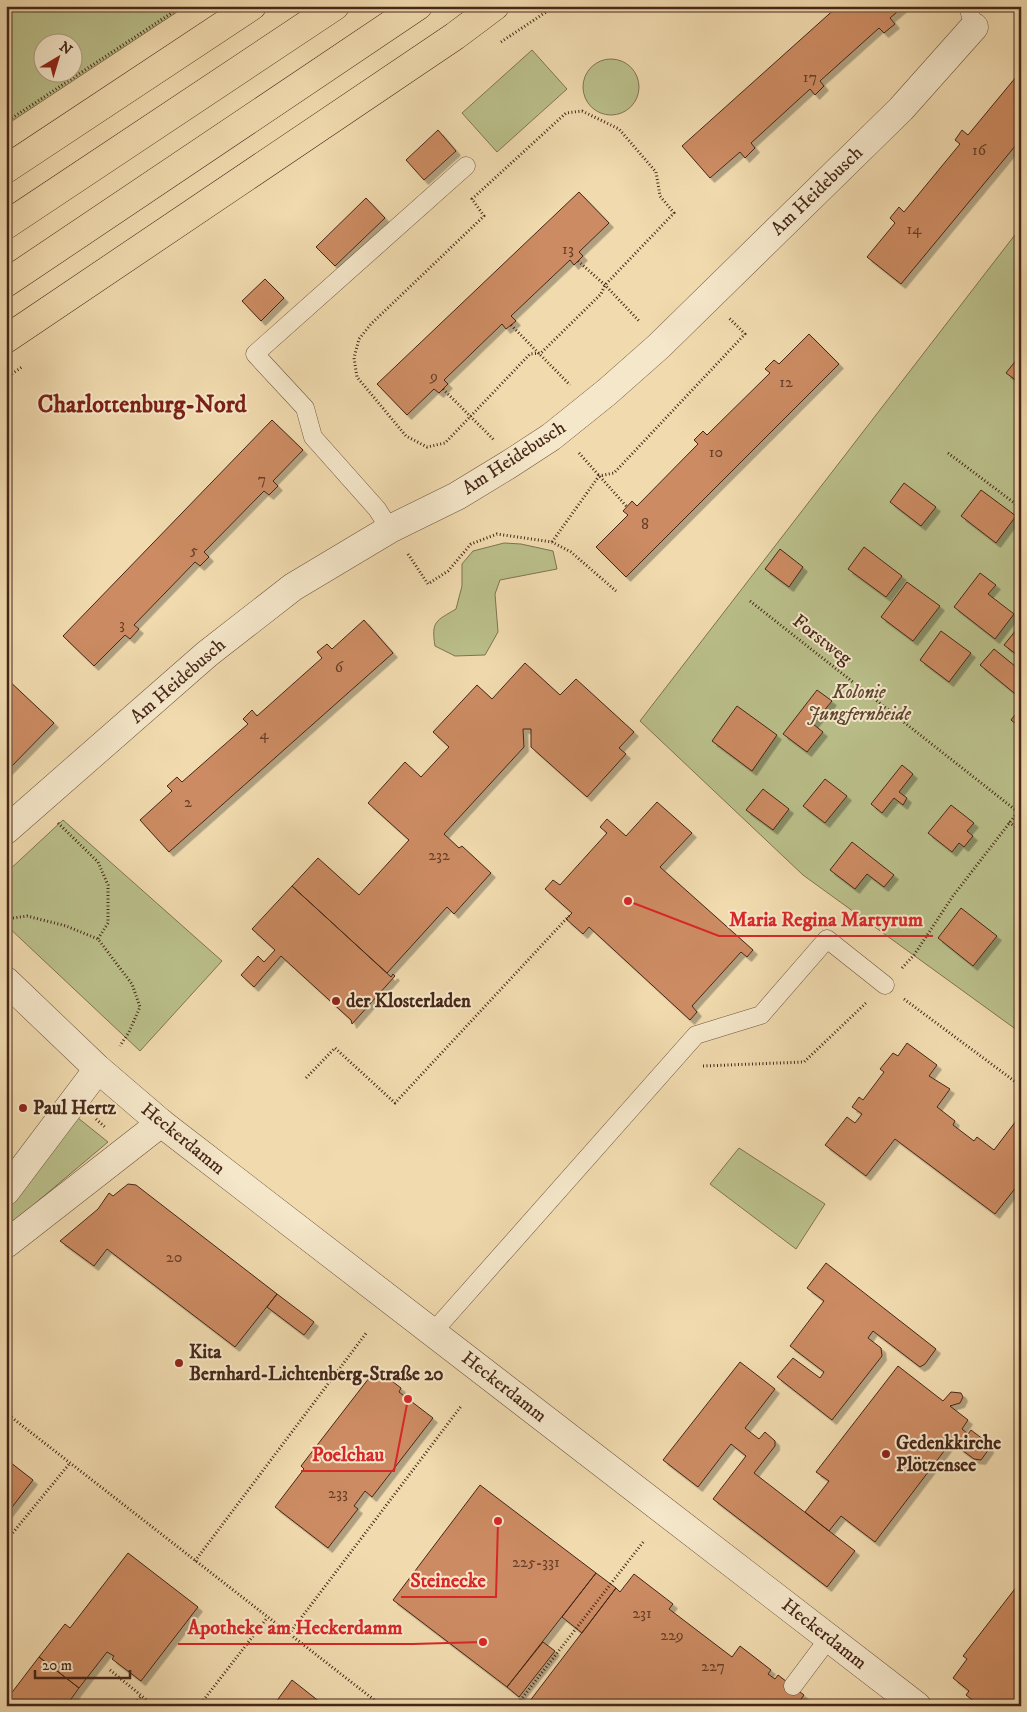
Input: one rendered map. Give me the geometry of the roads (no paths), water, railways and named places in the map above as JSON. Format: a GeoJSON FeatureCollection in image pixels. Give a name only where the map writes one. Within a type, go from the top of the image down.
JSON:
{"type":"FeatureCollection","features":[{"type":"Feature","properties":{"kind":"highway"},"geometry":{"type":"LineString","coordinates":[[6,169],[252,6]]}},
{"type":"Feature","properties":{"kind":"highway"},"geometry":{"type":"LineString","coordinates":[[6,225],[335,6]]}},
{"type":"Feature","properties":{"kind":"highway"},"geometry":{"type":"LineString","coordinates":[[6,283],[418,6]]}},
{"type":"Feature","properties":{"kind":"highway"},"geometry":{"type":"LineString","coordinates":[[6,340],[455,36],[495,6]]}},
{"type":"Feature","properties":{"kind":"street","name":"Am Heidebusch"},"geometry":{"type":"LineString","coordinates":[[6,830],[252,617],[293,587],[397,538],[457,496],[551,437],[607,392],[659,346],[901,109],[971,17]]}},
{"type":"Feature","properties":{"kind":"street","name":"Heckerdamm"},"geometry":{"type":"LineString","coordinates":[[6,981],[98,1069],[161,1122],[917,1706]]}},
{"type":"Feature","properties":{"kind":"street"},"geometry":{"type":"LineString","coordinates":[[6,1191],[98,1069]]}},
{"type":"Feature","properties":{"kind":"street"},"geometry":{"type":"LineString","coordinates":[[6,1244],[161,1122]]}},
{"type":"Feature","properties":{"kind":"lane"},"geometry":{"type":"LineString","coordinates":[[397,538],[377,509],[313,436],[305,408],[255,354],[466,166]]}},
{"type":"Feature","properties":{"kind":"lane"},"geometry":{"type":"LineString","coordinates":[[433,1332],[696,1035],[761,1015],[827,939],[886,985]]}},
{"type":"Feature","properties":{"kind":"lane"},"geometry":{"type":"LineString","coordinates":[[793,1686],[829,1638]]}},
{"type":"Feature","properties":{"kind":"place","name":"Maria Regina Martyrum"},"geometry":{"type":"Point","coordinates":[628,901]}},
{"type":"Feature","properties":{"kind":"place","name":"der Klosterladen"},"geometry":{"type":"Point","coordinates":[336,1001]}},
{"type":"Feature","properties":{"kind":"place","name":"Paul Hertz"},"geometry":{"type":"Point","coordinates":[23,1108]}},
{"type":"Feature","properties":{"kind":"place","name":"Kita Bernhard-Lichtenberg-Straße 20"},"geometry":{"type":"Point","coordinates":[179,1363]}},
{"type":"Feature","properties":{"kind":"place","name":"Poelchau"},"geometry":{"type":"Point","coordinates":[408,1399]}},
{"type":"Feature","properties":{"kind":"place","name":"Gedenkkirche Plötzensee"},"geometry":{"type":"Point","coordinates":[886,1454]}},
{"type":"Feature","properties":{"kind":"place","name":"Steinecke"},"geometry":{"type":"Point","coordinates":[498,1521]}},
{"type":"Feature","properties":{"kind":"place","name":"Apotheke am Heckerdamm"},"geometry":{"type":"Point","coordinates":[483,1642]}},
{"type":"Feature","properties":{"kind":"district","name":"Charlottenburg-Nord"},"geometry":{"type":"Point","coordinates":[142,405]}},
{"type":"Feature","properties":{"kind":"park label","name":"Kolonie Jungfernheide"},"geometry":{"type":"Point","coordinates":[859,703]}}]}
